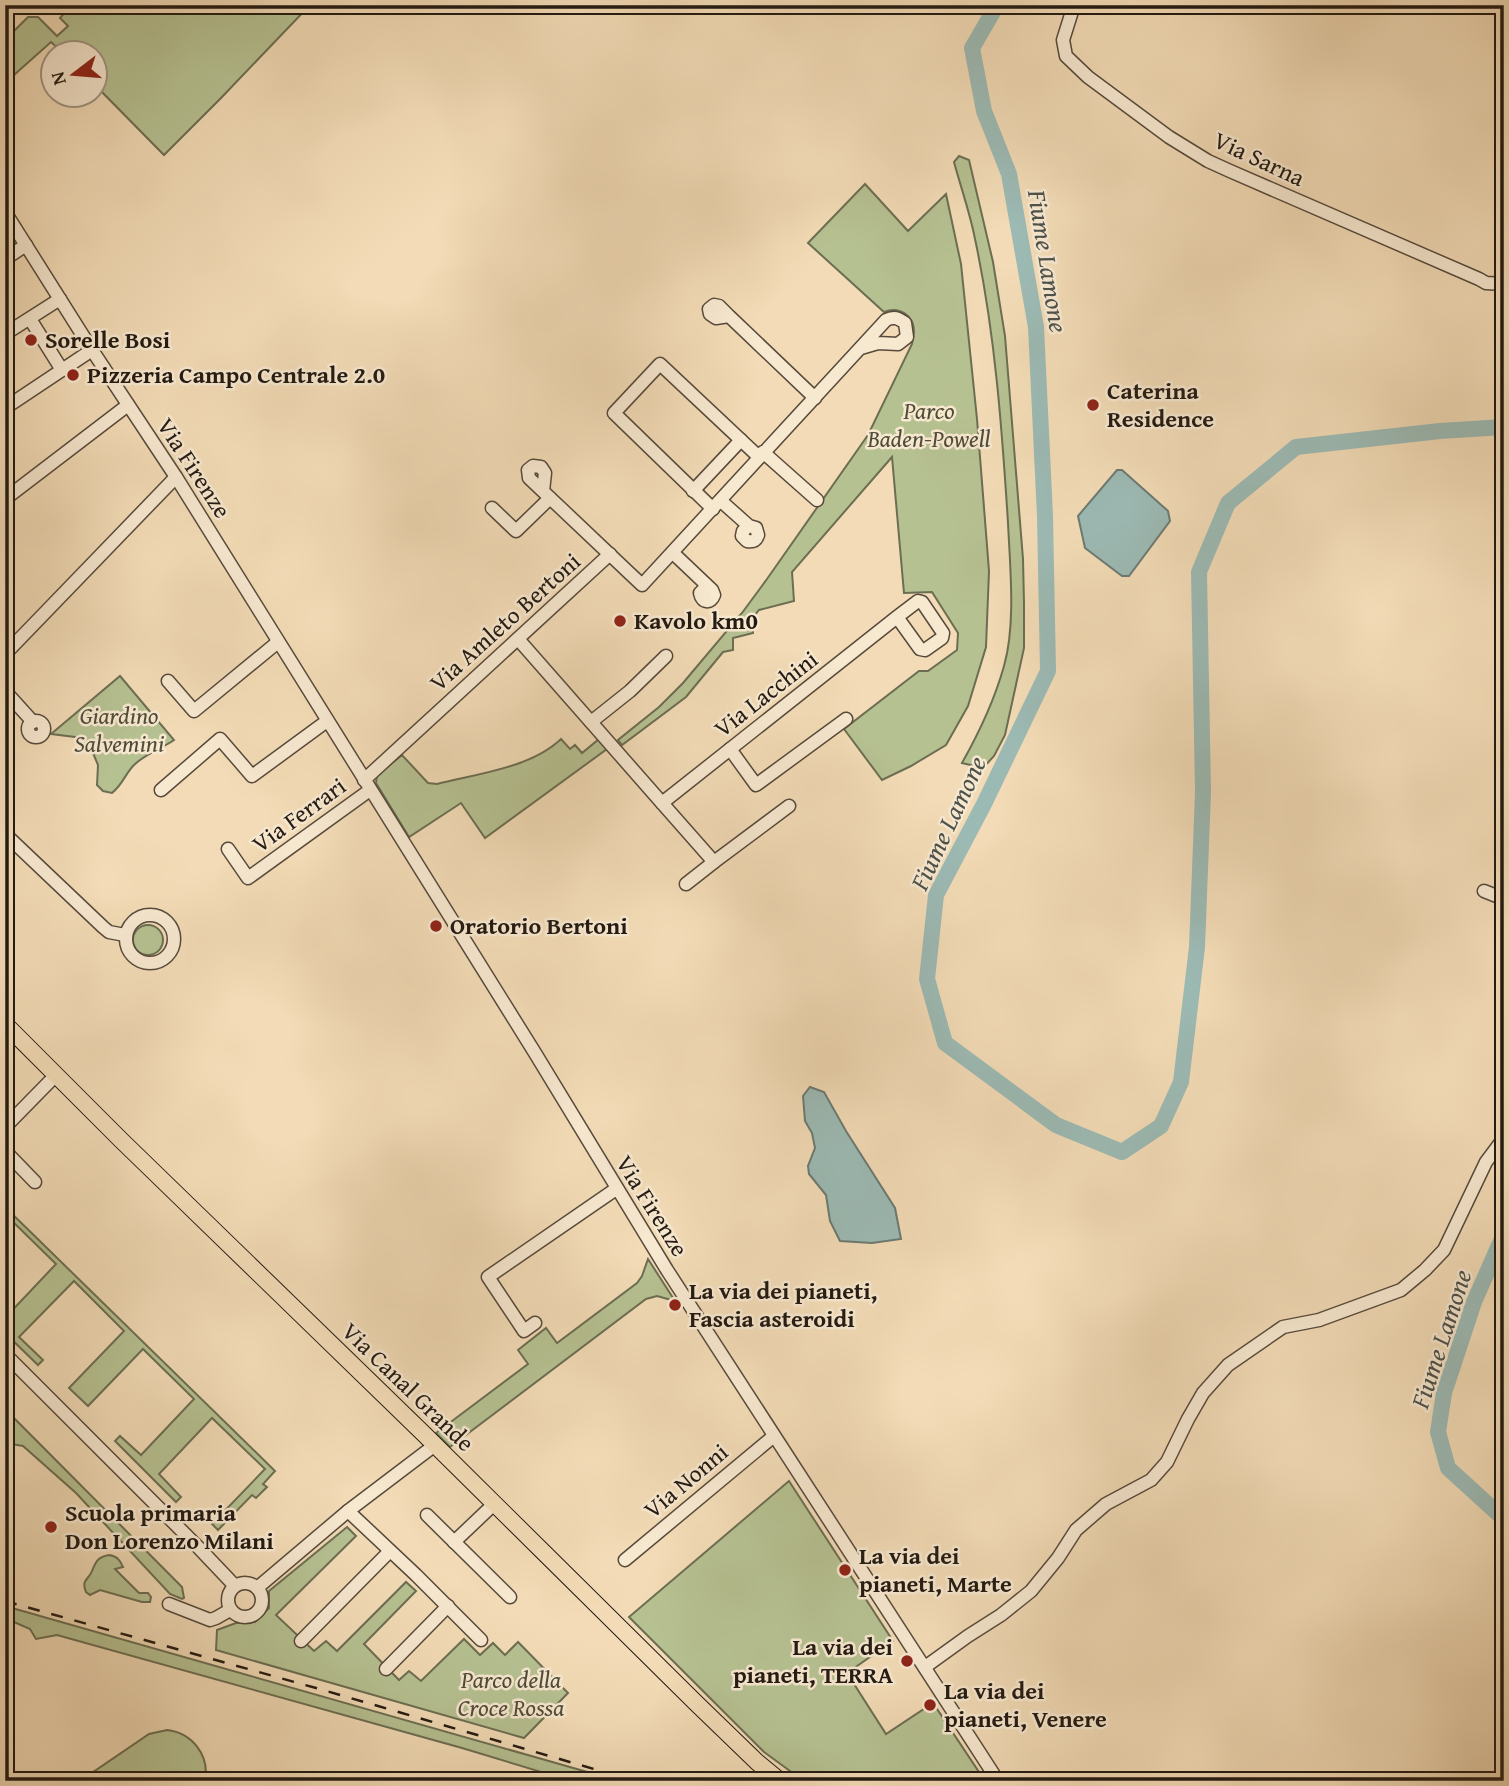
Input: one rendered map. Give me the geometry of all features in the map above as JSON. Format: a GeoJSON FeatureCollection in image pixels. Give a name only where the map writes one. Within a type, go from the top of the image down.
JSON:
{"type":"FeatureCollection","features":[{"type":"Feature","properties":{"kind":"main road","name":"Via Canal Grande"},"geometry":{"type":"LineString","coordinates":[[5,1024],[696,1703],[780,1781]]}},
{"type":"Feature","properties":{"kind":"street","name":"Via Sarna"},"geometry":{"type":"LineString","coordinates":[[1074,5],[1063,40],[1064,50],[1070,61],[1181,145],[1230,171],[1486,283],[1504,284]]}},
{"type":"Feature","properties":{"kind":"street","name":"Via Firenze"},"geometry":{"type":"LineString","coordinates":[[5,212],[176,477],[667,1270],[997,1780]]}},
{"type":"Feature","properties":{"kind":"street"},"geometry":{"type":"LineString","coordinates":[[5,259],[26,245]]}},
{"type":"Feature","properties":{"kind":"street"},"geometry":{"type":"LineString","coordinates":[[5,334],[60,299]]}},
{"type":"Feature","properties":{"kind":"street"},"geometry":{"type":"LineString","coordinates":[[729,316],[815,398]]}},
{"type":"Feature","properties":{"kind":"street","name":"Via Amleto Bertoni"},"geometry":{"type":"LineString","coordinates":[[367,785],[610,554],[642,585],[673,553],[761,455],[887,320],[899,318],[905,324],[907,337],[898,344],[878,343],[861,348]]}},
{"type":"Feature","properties":{"kind":"street"},"geometry":{"type":"LineString","coordinates":[[30,319],[62,370]]}},
{"type":"Feature","properties":{"kind":"street"},"geometry":{"type":"LineString","coordinates":[[5,408],[92,350]]}},
{"type":"Feature","properties":{"kind":"street"},"geometry":{"type":"LineString","coordinates":[[749,526],[693,491],[614,413],[660,364],[741,440],[817,500]]}},
{"type":"Feature","properties":{"kind":"street"},"geometry":{"type":"LineString","coordinates":[[5,499],[128,405]]}},
{"type":"Feature","properties":{"kind":"street"},"geometry":{"type":"LineString","coordinates":[[693,491],[741,440]]}},
{"type":"Feature","properties":{"kind":"street"},"geometry":{"type":"LineString","coordinates":[[5,654],[176,477]]}},
{"type":"Feature","properties":{"kind":"street"},"geometry":{"type":"LineString","coordinates":[[492,508],[516,531],[547,495],[610,554]]}},
{"type":"Feature","properties":{"kind":"street"},"geometry":{"type":"LineString","coordinates":[[673,553],[709,588]]}},
{"type":"Feature","properties":{"kind":"street","name":"Via Lacchini"},"geometry":{"type":"LineString","coordinates":[[662,803],[897,617]]}},
{"type":"Feature","properties":{"kind":"street"},"geometry":{"type":"LineString","coordinates":[[518,639],[714,862]]}},
{"type":"Feature","properties":{"kind":"street"},"geometry":{"type":"LineString","coordinates":[[168,681],[194,711],[278,642]]}},
{"type":"Feature","properties":{"kind":"street"},"geometry":{"type":"LineString","coordinates":[[591,722],[630,691],[666,656]]}},
{"type":"Feature","properties":{"kind":"street"},"geometry":{"type":"LineString","coordinates":[[5,691],[33,722]]}},
{"type":"Feature","properties":{"kind":"street"},"geometry":{"type":"LineString","coordinates":[[730,749],[756,785],[846,719]]}},
{"type":"Feature","properties":{"kind":"street"},"geometry":{"type":"LineString","coordinates":[[161,790],[220,739],[252,776],[327,720]]}},
{"type":"Feature","properties":{"kind":"street","name":"Via Ferrari"},"geometry":{"type":"LineString","coordinates":[[228,849],[248,878],[367,785]]}},
{"type":"Feature","properties":{"kind":"street"},"geometry":{"type":"LineString","coordinates":[[686,884],[789,806]]}},
{"type":"Feature","properties":{"kind":"street"},"geometry":{"type":"LineString","coordinates":[[6,836],[109,932],[125,935]]}},
{"type":"Feature","properties":{"kind":"street"},"geometry":{"type":"LineString","coordinates":[[1484,891],[1504,899]]}},
{"type":"Feature","properties":{"kind":"street"},"geometry":{"type":"LineString","coordinates":[[154,915],[168,922],[172,928],[174,944],[165,958],[149,964],[134,958],[128,951],[125,935],[132,921],[154,915]]}},
{"type":"Feature","properties":{"kind":"street"},"geometry":{"type":"LineString","coordinates":[[5,1127],[56,1075]]}},
{"type":"Feature","properties":{"kind":"street"},"geometry":{"type":"LineString","coordinates":[[925,1667],[1031,1591],[1058,1558],[1076,1530],[1106,1504],[1151,1480],[1167,1462],[1203,1393],[1228,1365],[1283,1327],[1319,1320],[1401,1290],[1425,1270],[1444,1250],[1486,1162],[1504,1138]]}},
{"type":"Feature","properties":{"kind":"street"},"geometry":{"type":"LineString","coordinates":[[5,1151],[36,1182]]}},
{"type":"Feature","properties":{"kind":"street"},"geometry":{"type":"LineString","coordinates":[[524,1331],[488,1277],[616,1189]]}},
{"type":"Feature","properties":{"kind":"street"},"geometry":{"type":"LineString","coordinates":[[5,1354],[235,1586]]}},
{"type":"Feature","properties":{"kind":"street","name":"Via Nonni"},"geometry":{"type":"LineString","coordinates":[[625,1560],[774,1436]]}},
{"type":"Feature","properties":{"kind":"street"},"geometry":{"type":"LineString","coordinates":[[257,1588],[348,1511],[435,1446]]}},
{"type":"Feature","properties":{"kind":"street"},"geometry":{"type":"LineString","coordinates":[[454,1542],[494,1504]]}},
{"type":"Feature","properties":{"kind":"street"},"geometry":{"type":"LineString","coordinates":[[348,1511],[481,1640]]}},
{"type":"Feature","properties":{"kind":"street"},"geometry":{"type":"LineString","coordinates":[[427,1515],[510,1597]]}},
{"type":"Feature","properties":{"kind":"street"},"geometry":{"type":"LineString","coordinates":[[301,1641],[390,1551]]}},
{"type":"Feature","properties":{"kind":"street"},"geometry":{"type":"LineString","coordinates":[[249,1583],[257,1588],[262,1602],[258,1612],[249,1617],[239,1617],[230,1610],[228,1594],[235,1586],[249,1583]]}},
{"type":"Feature","properties":{"kind":"street"},"geometry":{"type":"LineString","coordinates":[[169,1604],[210,1620],[230,1610]]}},
{"type":"Feature","properties":{"kind":"street"},"geometry":{"type":"LineString","coordinates":[[386,1668],[448,1606]]}},
{"type":"Feature","properties":{"kind":"green space"},"geometry":{"type":"Polygon","coordinates":[[[70,5],[310,5],[164,155],[108,98],[108,38],[38,38],[38,54],[5,83],[5,40],[28,17],[38,17],[57,36],[68,26],[60,18],[70,5]]]}},
{"type":"Feature","properties":{"kind":"green space"},"geometry":{"type":"Polygon","coordinates":[[[959,156],[969,160],[993,262],[1005,336],[1023,559],[1024,648],[1005,735],[994,756],[983,768],[962,763],[986,716],[1004,666],[1010,632],[1011,577],[993,345],[975,239],[954,162],[959,156]]]}},
{"type":"Feature","properties":{"kind":"green space","name":"Parco Baden-Powell"},"geometry":{"type":"Polygon","coordinates":[[[865,184],[908,231],[946,194],[961,264],[989,571],[986,647],[968,706],[946,745],[882,780],[844,729],[919,671],[928,671],[957,650],[958,633],[932,592],[904,593],[892,457],[792,572],[794,601],[759,610],[751,620],[753,633],[733,638],[733,650],[723,652],[686,697],[622,745],[618,740],[659,707],[683,683],[767,579],[868,435],[912,344],[913,326],[905,313],[895,310],[884,312],[808,243],[865,184]]]}},
{"type":"Feature","properties":{"kind":"green space","name":"Giardino Salvemini"},"geometry":{"type":"Polygon","coordinates":[[[120,676],[174,740],[138,761],[112,793],[103,791],[97,785],[98,765],[86,744],[75,737],[51,734],[120,676]]]}},
{"type":"Feature","properties":{"kind":"green space"},"geometry":{"type":"Polygon","coordinates":[[[561,739],[570,749],[575,745],[582,753],[599,739],[607,749],[485,838],[461,803],[409,837],[376,783],[377,775],[402,755],[428,783],[437,784],[519,763],[549,749],[561,739]]]}},
{"type":"Feature","properties":{"kind":"green space"},"geometry":{"type":"Polygon","coordinates":[[[148,925],[159,929],[163,940],[159,951],[148,955],[137,951],[133,940],[137,929],[148,925]]]}},
{"type":"Feature","properties":{"kind":"green space"},"geometry":{"type":"Polygon","coordinates":[[[5,1207],[275,1471],[263,1484],[267,1487],[256,1498],[252,1495],[218,1530],[212,1524],[265,1469],[212,1418],[159,1474],[181,1497],[176,1502],[115,1441],[120,1436],[141,1455],[194,1399],[143,1349],[88,1406],[69,1388],[124,1331],[74,1281],[19,1337],[43,1360],[38,1365],[5,1333],[5,1318],[56,1264],[5,1214],[5,1207]]]}},
{"type":"Feature","properties":{"kind":"green space"},"geometry":{"type":"Polygon","coordinates":[[[648,1259],[675,1301],[657,1296],[646,1299],[450,1447],[436,1433],[528,1364],[518,1350],[546,1328],[557,1343],[637,1283],[648,1259]]]}},
{"type":"Feature","properties":{"kind":"green space"},"geometry":{"type":"Polygon","coordinates":[[[5,1409],[182,1587],[184,1598],[170,1594],[76,1493],[23,1446],[5,1443],[5,1409]]]}},
{"type":"Feature","properties":{"kind":"green space"},"geometry":{"type":"Polygon","coordinates":[[[789,1481],[893,1641],[847,1673],[886,1734],[933,1703],[985,1781],[805,1781],[764,1752],[629,1617],[789,1481]]]}},
{"type":"Feature","properties":{"kind":"green space","name":"Parco della Croce Rossa"},"geometry":{"type":"Polygon","coordinates":[[[347,1527],[356,1536],[276,1615],[314,1651],[326,1641],[337,1651],[406,1582],[416,1591],[364,1644],[399,1680],[409,1671],[421,1681],[464,1639],[480,1655],[493,1643],[505,1655],[518,1642],[568,1693],[524,1738],[216,1650],[217,1630],[236,1623],[255,1622],[269,1608],[269,1591],[347,1527]]]}},
{"type":"Feature","properties":{"kind":"green space"},"geometry":{"type":"Polygon","coordinates":[[[109,1555],[118,1559],[123,1567],[115,1569],[139,1593],[148,1593],[150,1602],[100,1590],[90,1595],[86,1592],[85,1582],[96,1562],[109,1555]]]}},
{"type":"Feature","properties":{"kind":"green space"},"geometry":{"type":"Polygon","coordinates":[[[5,1606],[619,1781],[571,1781],[57,1635],[36,1639],[30,1629],[5,1618],[5,1606]]]}},
{"type":"Feature","properties":{"kind":"green space"},"geometry":{"type":"Polygon","coordinates":[[[167,1730],[184,1736],[197,1747],[205,1762],[205,1781],[80,1781],[149,1734],[167,1730]]]}},
{"type":"Feature","properties":{"kind":"water"},"geometry":{"type":"Polygon","coordinates":[[[1117,470],[1122,470],[1168,511],[1170,521],[1129,576],[1122,576],[1085,548],[1078,516],[1117,470]]]}},
{"type":"Feature","properties":{"kind":"water"},"geometry":{"type":"Polygon","coordinates":[[[810,1087],[824,1092],[895,1208],[901,1239],[872,1243],[840,1241],[830,1221],[826,1195],[809,1174],[808,1166],[815,1148],[812,1133],[805,1121],[803,1096],[810,1087]]]}},
{"type":"Feature","properties":{"kind":"waterway","name":"Fiume Lamone"},"geometry":{"type":"LineString","coordinates":[[997,5],[972,48],[984,111],[1009,174],[1036,327],[1045,516],[1048,671],[984,804],[936,895],[927,979],[945,1043],[1056,1125],[1122,1152],[1161,1126],[1181,1082],[1197,947],[1203,792],[1199,572],[1228,503],[1296,447],[1440,431],[1504,427]]}},
{"type":"Feature","properties":{"kind":"waterway","name":"Fiume Lamone"},"geometry":{"type":"LineString","coordinates":[[1504,1234],[1474,1302],[1444,1393],[1438,1432],[1448,1468],[1504,1519]]}},
{"type":"Feature","properties":{"kind":"railway"},"geometry":{"type":"LineString","coordinates":[[5,1601],[635,1781]]}},
{"type":"Feature","properties":{"kind":"place","name":"Sorelle Bosi"},"geometry":{"type":"Point","coordinates":[31,340]}},
{"type":"Feature","properties":{"kind":"place","name":"Pizzeria Campo Centrale 2.0"},"geometry":{"type":"Point","coordinates":[73,375]}},
{"type":"Feature","properties":{"kind":"place","name":"Caterina Residence"},"geometry":{"type":"Point","coordinates":[1093,405]}},
{"type":"Feature","properties":{"kind":"place","name":"Kavolo km0"},"geometry":{"type":"Point","coordinates":[620,621]}},
{"type":"Feature","properties":{"kind":"place","name":"Oratorio Bertoni"},"geometry":{"type":"Point","coordinates":[436,926]}},
{"type":"Feature","properties":{"kind":"place","name":"La via dei pianeti, Fascia asteroidi"},"geometry":{"type":"Point","coordinates":[675,1305]}},
{"type":"Feature","properties":{"kind":"place","name":"Scuola primaria Don Lorenzo Milani"},"geometry":{"type":"Point","coordinates":[51,1527]}},
{"type":"Feature","properties":{"kind":"place","name":"La via dei pianeti, Marte"},"geometry":{"type":"Point","coordinates":[845,1570]}},
{"type":"Feature","properties":{"kind":"place","name":"La via dei pianeti, TERRA"},"geometry":{"type":"Point","coordinates":[907,1661]}},
{"type":"Feature","properties":{"kind":"place","name":"La via dei pianeti, Venere"},"geometry":{"type":"Point","coordinates":[930,1705]}}]}
